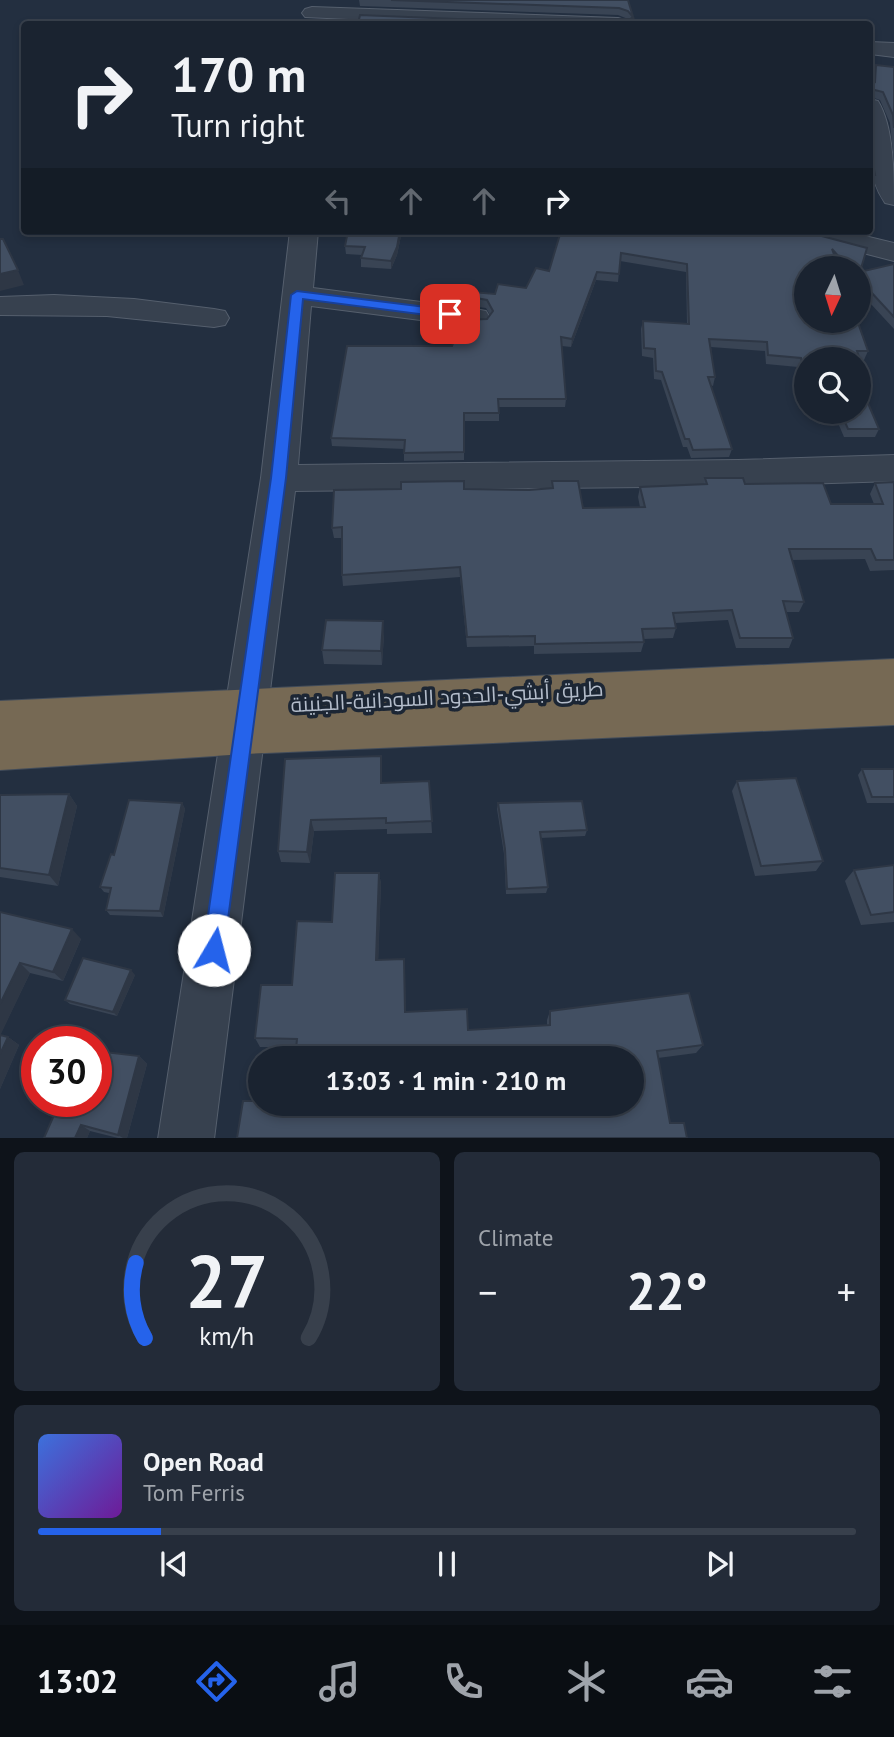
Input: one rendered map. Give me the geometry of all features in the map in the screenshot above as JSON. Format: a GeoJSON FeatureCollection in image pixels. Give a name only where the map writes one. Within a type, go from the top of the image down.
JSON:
{"type":"FeatureCollection","features":[{"type":"Feature","properties":{"kind":"highway","name":"طريق أبشي-الحدود السودانية-الجنينة"},"geometry":{"type":"LineString","coordinates":[[246,721],[894,677]]}},
{"type":"Feature","properties":{"kind":"highway"},"geometry":{"type":"LineString","coordinates":[[3,735],[246,721],[894,706]]}},
{"type":"Feature","properties":{"kind":"street"},"geometry":{"type":"LineString","coordinates":[[312,12],[542,21]]}},
{"type":"Feature","properties":{"kind":"street"},"geometry":{"type":"LineString","coordinates":[[873,48],[894,50]]}},
{"type":"Feature","properties":{"kind":"street"},"geometry":{"type":"LineString","coordinates":[[873,115],[878,131],[883,171],[894,197]]}},
{"type":"Feature","properties":{"kind":"street"},"geometry":{"type":"LineString","coordinates":[[186,1138],[279,478],[304,235]]}},
{"type":"Feature","properties":{"kind":"street"},"geometry":{"type":"LineString","coordinates":[[827,235],[894,252]]}},
{"type":"Feature","properties":{"kind":"street"},"geometry":{"type":"LineString","coordinates":[[297,295],[475,318]]}},
{"type":"Feature","properties":{"kind":"street"},"geometry":{"type":"LineString","coordinates":[[0,306],[48,303],[115,305],[214,318]]}},
{"type":"Feature","properties":{"kind":"street"},"geometry":{"type":"LineString","coordinates":[[279,478],[738,473],[894,468]]}},
{"type":"Feature","properties":{"kind":"building"},"geometry":{"type":"Polygon","coordinates":[[[391,0],[628,0],[634,20],[641,21],[359,21],[360,15],[457,19],[633,17],[628,11],[619,8],[391,0]]]}},
{"type":"Feature","properties":{"kind":"building"},"geometry":{"type":"Polygon","coordinates":[[[876,65],[894,67],[894,128],[893,115],[883,92],[873,90],[876,65]]]}},
{"type":"Feature","properties":{"kind":"building"},"geometry":{"type":"Polygon","coordinates":[[[347,235],[399,235],[391,261],[361,258],[365,247],[345,246],[347,235]]]}},
{"type":"Feature","properties":{"kind":"building"},"geometry":{"type":"Polygon","coordinates":[[[560,235],[818,235],[867,248],[865,256],[838,256],[832,249],[835,256],[794,256],[794,333],[862,333],[867,347],[794,347],[794,357],[768,355],[767,342],[709,339],[715,377],[708,377],[732,449],[693,450],[689,439],[685,439],[662,372],[656,371],[655,349],[644,348],[643,321],[689,324],[687,264],[621,253],[619,274],[597,272],[572,339],[561,337],[566,399],[498,399],[499,413],[464,413],[464,452],[404,453],[405,440],[331,438],[347,346],[452,346],[462,320],[487,319],[493,311],[487,300],[470,297],[472,292],[495,294],[498,284],[526,288],[536,268],[549,271],[560,235]]]}},
{"type":"Feature","properties":{"kind":"building"},"geometry":{"type":"Polygon","coordinates":[[[0,239],[3,239],[18,270],[0,274],[0,239]]]}},
{"type":"Feature","properties":{"kind":"building"},"geometry":{"type":"Polygon","coordinates":[[[894,264],[894,317],[872,293],[872,269],[894,264]]]}},
{"type":"Feature","properties":{"kind":"building"},"geometry":{"type":"Polygon","coordinates":[[[871,410],[879,429],[848,429],[846,424],[871,424],[871,410]]]}},
{"type":"Feature","properties":{"kind":"building"},"geometry":{"type":"Polygon","coordinates":[[[705,478],[743,478],[745,484],[823,483],[831,504],[883,504],[875,483],[894,482],[894,560],[876,560],[871,549],[789,549],[804,602],[783,601],[793,638],[740,638],[732,610],[673,613],[676,628],[642,629],[644,642],[535,644],[535,636],[467,637],[460,567],[342,575],[342,527],[332,528],[334,490],[401,489],[401,482],[464,481],[464,489],[529,490],[553,488],[552,481],[578,481],[583,508],[645,507],[640,487],[707,484],[705,478]]]}},
{"type":"Feature","properties":{"kind":"building"},"geometry":{"type":"Polygon","coordinates":[[[326,620],[383,621],[381,651],[322,650],[326,620]]]}},
{"type":"Feature","properties":{"kind":"building"},"geometry":{"type":"Polygon","coordinates":[[[381,756],[381,783],[429,781],[432,821],[386,823],[386,818],[311,820],[307,852],[278,851],[285,759],[381,756]]]}},
{"type":"Feature","properties":{"kind":"building"},"geometry":{"type":"Polygon","coordinates":[[[862,769],[894,769],[894,797],[872,797],[862,769]]]}},
{"type":"Feature","properties":{"kind":"building"},"geometry":{"type":"Polygon","coordinates":[[[796,778],[823,861],[761,866],[737,781],[796,778]]]}},
{"type":"Feature","properties":{"kind":"building"},"geometry":{"type":"Polygon","coordinates":[[[69,794],[49,875],[0,868],[0,795],[69,794]]]}},
{"type":"Feature","properties":{"kind":"building"},"geometry":{"type":"Polygon","coordinates":[[[129,800],[182,803],[160,911],[106,910],[111,888],[100,887],[111,854],[114,855],[129,800]]]}},
{"type":"Feature","properties":{"kind":"building"},"geometry":{"type":"Polygon","coordinates":[[[582,801],[587,830],[540,832],[548,887],[507,889],[505,849],[498,803],[582,801]]]}},
{"type":"Feature","properties":{"kind":"building"},"geometry":{"type":"Polygon","coordinates":[[[894,865],[894,912],[871,915],[854,870],[894,865]]]}},
{"type":"Feature","properties":{"kind":"building"},"geometry":{"type":"Polygon","coordinates":[[[335,873],[379,873],[376,960],[404,959],[405,1012],[467,1009],[468,1030],[550,1025],[550,1011],[689,993],[703,1045],[657,1051],[670,1123],[684,1123],[687,1138],[237,1138],[243,1101],[248,1101],[248,1116],[644,1116],[644,1046],[296,1046],[297,1039],[255,1038],[261,985],[292,985],[297,921],[332,922],[335,873]]]}},
{"type":"Feature","properties":{"kind":"building"},"geometry":{"type":"Polygon","coordinates":[[[0,912],[72,929],[53,972],[20,963],[0,1004],[0,912]]]}},
{"type":"Feature","properties":{"kind":"building"},"geometry":{"type":"Polygon","coordinates":[[[83,958],[131,970],[113,1012],[65,1000],[83,958]]]}},
{"type":"Feature","properties":{"kind":"building"},"geometry":{"type":"Polygon","coordinates":[[[0,1035],[8,1037],[0,1054],[0,1035]]]}},
{"type":"Feature","properties":{"kind":"building"},"geometry":{"type":"Polygon","coordinates":[[[112,1053],[139,1056],[118,1135],[81,1125],[75,1138],[44,1138],[53,1117],[112,1117],[112,1053]]]}},
{"type":"Feature","properties":{"kind":"route"},"geometry":{"type":"LineString","coordinates":[[214,950],[279,478],[297,295],[450,314]]}}]}
